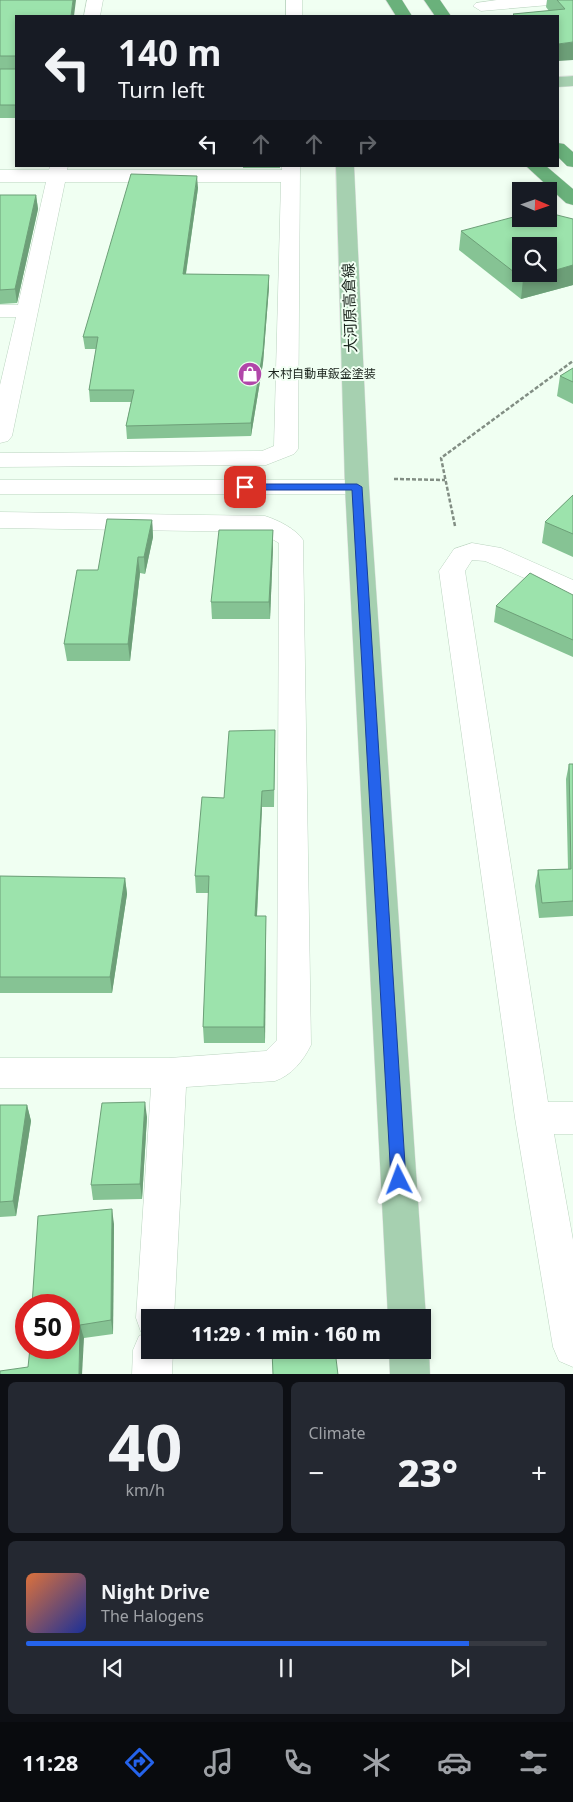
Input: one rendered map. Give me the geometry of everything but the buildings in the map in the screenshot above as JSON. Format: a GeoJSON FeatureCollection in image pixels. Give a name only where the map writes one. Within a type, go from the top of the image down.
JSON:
{"type":"FeatureCollection","features":[{"type":"Feature","properties":{"kind":"highway"},"geometry":{"type":"LineString","coordinates":[[394,0],[403,15]]}},
{"type":"Feature","properties":{"kind":"highway"},"geometry":{"type":"LineString","coordinates":[[432,0],[442,15]]}},
{"type":"Feature","properties":{"kind":"highway"},"geometry":{"type":"LineString","coordinates":[[559,149],[573,162]]}},
{"type":"Feature","properties":{"kind":"highway"},"geometry":{"type":"LineString","coordinates":[[535,167],[573,199]]}},
{"type":"Feature","properties":{"kind":"main road"},"geometry":{"type":"LineString","coordinates":[[559,82],[573,81]]}},
{"type":"Feature","properties":{"kind":"main road","name":"大河原高倉線"},"geometry":{"type":"LineString","coordinates":[[345,167],[357,487],[406,1309]]}},
{"type":"Feature","properties":{"kind":"main road"},"geometry":{"type":"LineString","coordinates":[[409,1359],[410,1374]]}},
{"type":"Feature","properties":{"kind":"street"},"geometry":{"type":"LineString","coordinates":[[92,15],[96,0]]}},
{"type":"Feature","properties":{"kind":"street"},"geometry":{"type":"LineString","coordinates":[[294,0],[294,15]]}},
{"type":"Feature","properties":{"kind":"street"},"geometry":{"type":"LineString","coordinates":[[482,8],[549,0]]}},
{"type":"Feature","properties":{"kind":"street"},"geometry":{"type":"LineString","coordinates":[[0,436],[58,171]]}},
{"type":"Feature","properties":{"kind":"street"},"geometry":{"type":"LineString","coordinates":[[0,176],[58,171],[290,171],[286,449],[266,458],[0,460]]}},
{"type":"Feature","properties":{"kind":"street"},"geometry":{"type":"LineString","coordinates":[[0,311],[28,311]]}},
{"type":"Feature","properties":{"kind":"street"},"geometry":{"type":"LineString","coordinates":[[0,487],[357,487]]}},
{"type":"Feature","properties":{"kind":"street"},"geometry":{"type":"LineString","coordinates":[[0,520],[265,524],[291,540],[294,1045],[275,1066],[169,1073],[0,1073]]}},
{"type":"Feature","properties":{"kind":"street"},"geometry":{"type":"LineString","coordinates":[[573,590],[492,554],[472,552],[462,554],[456,559],[452,570],[533,1118],[573,1347]]}},
{"type":"Feature","properties":{"kind":"street"},"geometry":{"type":"LineString","coordinates":[[156,1309],[169,1073]]}},
{"type":"Feature","properties":{"kind":"street"},"geometry":{"type":"LineString","coordinates":[[533,1118],[573,1118]]}},
{"type":"Feature","properties":{"kind":"street"},"geometry":{"type":"LineString","coordinates":[[152,1374],[153,1359]]}},
{"type":"Feature","properties":{"kind":"path"},"geometry":{"type":"LineString","coordinates":[[472,552],[454,524],[441,458],[573,361]]}},
{"type":"Feature","properties":{"kind":"path"},"geometry":{"type":"LineString","coordinates":[[394,479],[446,480]]}},
{"type":"Feature","properties":{"kind":"place","name":"木村自動車鈑金塗装"},"geometry":{"type":"Point","coordinates":[250,374]}},
{"type":"Feature","properties":{"kind":"route"},"geometry":{"type":"LineString","coordinates":[[245,487],[357,487],[399,1180]]}}]}
